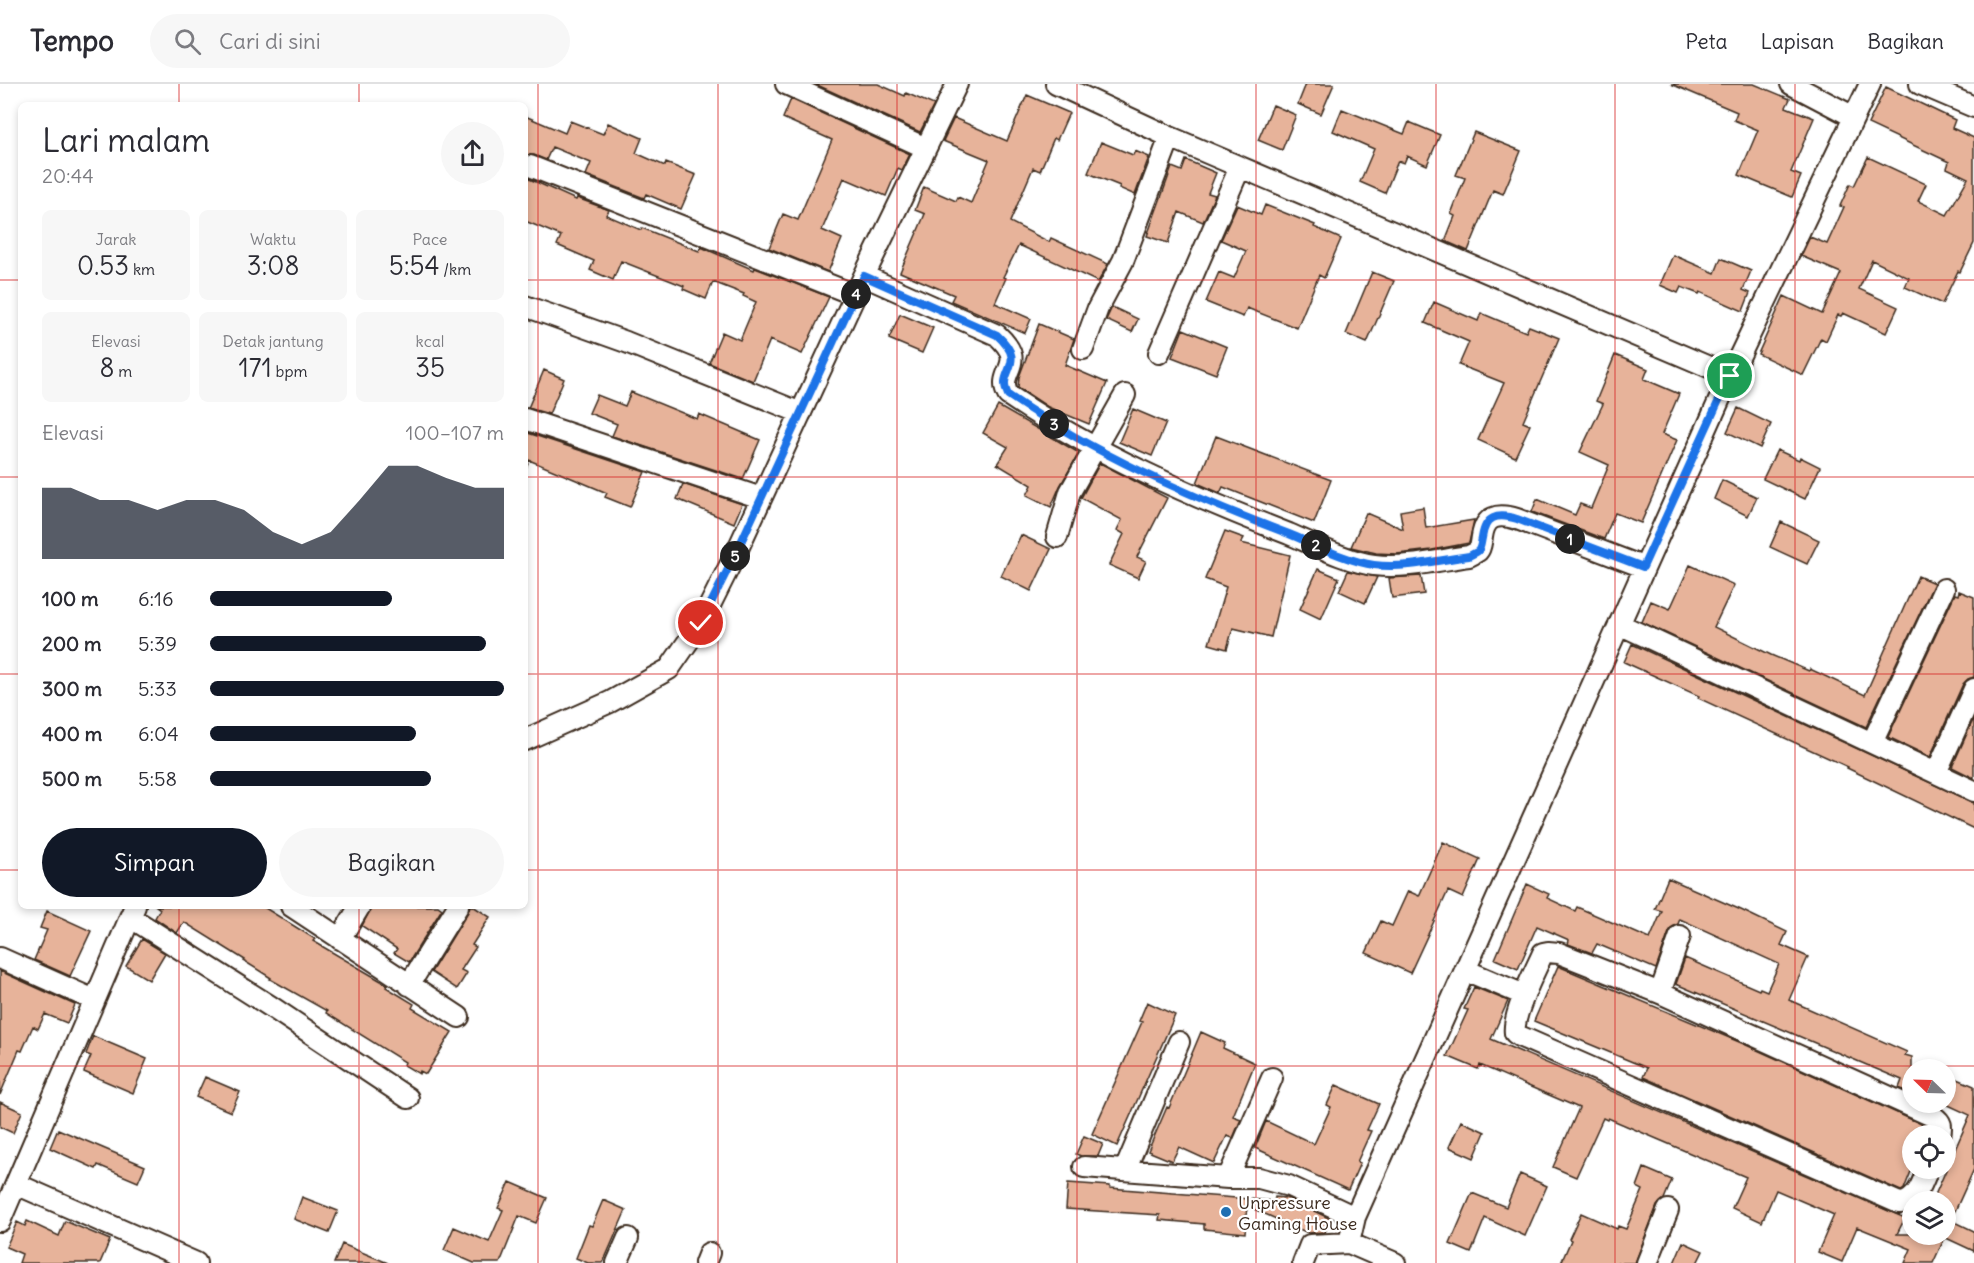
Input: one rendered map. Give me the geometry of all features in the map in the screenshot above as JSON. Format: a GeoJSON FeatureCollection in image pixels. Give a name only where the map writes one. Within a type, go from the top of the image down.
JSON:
{"type":"FeatureCollection","features":[{"type":"Feature","properties":{"kind":"street"},"geometry":{"type":"LineString","coordinates":[[786,84],[926,148]]}},
{"type":"Feature","properties":{"kind":"street"},"geometry":{"type":"LineString","coordinates":[[528,739],[610,702],[669,669],[701,623],[957,84]]}},
{"type":"Feature","properties":{"kind":"street"},"geometry":{"type":"LineString","coordinates":[[1056,84],[1170,137],[1730,376]]}},
{"type":"Feature","properties":{"kind":"street"},"geometry":{"type":"LineString","coordinates":[[1791,84],[1854,117]]}},
{"type":"Feature","properties":{"kind":"street"},"geometry":{"type":"LineString","coordinates":[[1349,1243],[1354,1217],[1643,567],[1730,376],[1870,84]]}},
{"type":"Feature","properties":{"kind":"street"},"geometry":{"type":"LineString","coordinates":[[1920,84],[1974,107]]}},
{"type":"Feature","properties":{"kind":"street"},"geometry":{"type":"LineString","coordinates":[[1083,349],[1098,308],[1123,261],[1170,137]]}},
{"type":"Feature","properties":{"kind":"street"},"geometry":{"type":"LineString","coordinates":[[530,166],[855,295]]}},
{"type":"Feature","properties":{"kind":"street"},"geometry":{"type":"LineString","coordinates":[[1159,353],[1240,167]]}},
{"type":"Feature","properties":{"kind":"street"},"geometry":{"type":"LineString","coordinates":[[864,276],[997,335],[1010,350],[1011,368],[1005,378],[1004,387],[1008,395],[1095,449],[1210,504],[1346,557],[1372,565],[1395,566],[1469,556],[1480,549],[1485,524],[1489,519],[1503,516],[1517,519],[1643,567]]}},
{"type":"Feature","properties":{"kind":"street"},"geometry":{"type":"LineString","coordinates":[[528,307],[626,342],[801,413]]}},
{"type":"Feature","properties":{"kind":"street"},"geometry":{"type":"LineString","coordinates":[[1057,537],[1070,492],[1125,395]]}},
{"type":"Feature","properties":{"kind":"street"},"geometry":{"type":"LineString","coordinates":[[528,420],[761,498]]}},
{"type":"Feature","properties":{"kind":"street"},"geometry":{"type":"LineString","coordinates":[[1872,743],[1944,589]]}},
{"type":"Feature","properties":{"kind":"street"},"geometry":{"type":"LineString","coordinates":[[1619,624],[1974,791]]}},
{"type":"Feature","properties":{"kind":"street"},"geometry":{"type":"LineString","coordinates":[[1936,773],[1974,689]]}},
{"type":"Feature","properties":{"kind":"street"},"geometry":{"type":"LineString","coordinates":[[295,909],[459,1017]]}},
{"type":"Feature","properties":{"kind":"street"},"geometry":{"type":"LineString","coordinates":[[340,939],[358,909]]}},
{"type":"Feature","properties":{"kind":"street"},"geometry":{"type":"LineString","coordinates":[[409,985],[456,909]]}},
{"type":"Feature","properties":{"kind":"street"},"geometry":{"type":"LineString","coordinates":[[0,1221],[133,911],[408,1098]]}},
{"type":"Feature","properties":{"kind":"street"},"geometry":{"type":"LineString","coordinates":[[1660,993],[1680,936]]}},
{"type":"Feature","properties":{"kind":"street"},"geometry":{"type":"LineString","coordinates":[[1923,1179],[1914,1197],[1908,1202],[1899,1203],[1519,1036],[1515,1033],[1515,1027],[1524,995],[1543,953],[1559,953],[1660,993],[1934,1117],[1942,1125]]}},
{"type":"Feature","properties":{"kind":"street"},"geometry":{"type":"LineString","coordinates":[[0,958],[94,1000]]}},
{"type":"Feature","properties":{"kind":"street"},"geometry":{"type":"LineString","coordinates":[[1465,970],[1524,995]]}},
{"type":"Feature","properties":{"kind":"street"},"geometry":{"type":"LineString","coordinates":[[1125,1170],[1179,1042]]}},
{"type":"Feature","properties":{"kind":"street"},"geometry":{"type":"LineString","coordinates":[[1228,1178],[1272,1078]]}},
{"type":"Feature","properties":{"kind":"street"},"geometry":{"type":"LineString","coordinates":[[1084,1167],[1270,1180],[1289,1186],[1354,1217]]}},
{"type":"Feature","properties":{"kind":"street"},"geometry":{"type":"LineString","coordinates":[[16,1184],[196,1263]]}},
{"type":"Feature","properties":{"kind":"street"},"geometry":{"type":"LineString","coordinates":[[1647,1263],[1668,1210]]}},
{"type":"Feature","properties":{"kind":"street"},"geometry":{"type":"LineString","coordinates":[[617,1263],[628,1238]]}},
{"type":"Feature","properties":{"kind":"street"},"geometry":{"type":"LineString","coordinates":[[1303,1263],[1310,1245],[1349,1243],[1395,1263]]}},
{"type":"Feature","properties":{"kind":"building"},"geometry":{"type":"Polygon","coordinates":[[[815,84],[878,84],[934,105],[920,132],[815,84]]]}},
{"type":"Feature","properties":{"kind":"building"},"geometry":{"type":"Polygon","coordinates":[[[1306,84],[1334,84],[1321,114],[1298,104],[1306,84]]]}},
{"type":"Feature","properties":{"kind":"building"},"geometry":{"type":"Polygon","coordinates":[[[1671,84],[1754,84],[1790,99],[1786,107],[1814,118],[1791,172],[1801,176],[1792,197],[1739,175],[1758,130],[1734,120],[1737,112],[1671,84]]]}},
{"type":"Feature","properties":{"kind":"building"},"geometry":{"type":"Polygon","coordinates":[[[1886,87],[1955,120],[1952,128],[1974,138],[1974,243],[1942,304],[1905,287],[1909,278],[1872,260],[1859,289],[1898,307],[1886,333],[1843,313],[1841,316],[1838,315],[1826,341],[1821,338],[1803,375],[1758,354],[1784,296],[1822,314],[1841,273],[1801,256],[1810,237],[1827,244],[1844,207],[1840,206],[1850,184],[1854,186],[1868,157],[1926,184],[1918,201],[1947,215],[1968,178],[1947,168],[1949,162],[1868,124],[1886,87]]]}},
{"type":"Feature","properties":{"kind":"building"},"geometry":{"type":"Polygon","coordinates":[[[1027,95],[1069,113],[1057,140],[1054,138],[1040,171],[1033,168],[1010,222],[1049,242],[1051,238],[1108,264],[1098,282],[1019,245],[1003,277],[1006,278],[995,303],[1031,319],[1025,333],[951,301],[954,295],[900,272],[925,214],[915,210],[924,187],[956,201],[958,197],[971,203],[989,160],[943,141],[954,118],[1007,141],[1027,95]]]}},
{"type":"Feature","properties":{"kind":"building"},"geometry":{"type":"Polygon","coordinates":[[[791,99],[910,154],[902,170],[898,168],[886,196],[844,178],[822,230],[842,239],[828,272],[769,248],[783,214],[798,220],[832,140],[783,118],[791,99]]]}},
{"type":"Feature","properties":{"kind":"building"},"geometry":{"type":"Polygon","coordinates":[[[1273,105],[1296,115],[1282,150],[1258,140],[1273,105]]]}},
{"type":"Feature","properties":{"kind":"building"},"geometry":{"type":"Polygon","coordinates":[[[1342,109],[1404,134],[1409,122],[1440,135],[1427,165],[1407,156],[1404,163],[1398,161],[1385,193],[1360,182],[1374,149],[1333,131],[1342,109]]]}},
{"type":"Feature","properties":{"kind":"building"},"geometry":{"type":"Polygon","coordinates":[[[528,117],[565,133],[570,121],[603,134],[608,123],[642,138],[636,153],[665,166],[666,163],[696,175],[681,209],[646,194],[644,198],[586,175],[591,163],[552,147],[546,160],[528,155],[528,117]]]}},
{"type":"Feature","properties":{"kind":"building"},"geometry":{"type":"Polygon","coordinates":[[[1474,132],[1521,151],[1503,194],[1493,190],[1468,251],[1445,241],[1455,216],[1451,214],[1465,178],[1456,175],[1474,132]]]}},
{"type":"Feature","properties":{"kind":"building"},"geometry":{"type":"Polygon","coordinates":[[[1101,142],[1133,155],[1135,151],[1149,157],[1135,195],[1088,173],[1101,142]]]}},
{"type":"Feature","properties":{"kind":"building"},"geometry":{"type":"Polygon","coordinates":[[[1186,160],[1216,173],[1208,193],[1215,195],[1203,222],[1179,212],[1168,243],[1147,236],[1172,167],[1182,171],[1186,160]]]}},
{"type":"Feature","properties":{"kind":"building"},"geometry":{"type":"Polygon","coordinates":[[[528,178],[576,200],[577,198],[609,210],[606,215],[641,230],[642,228],[699,251],[701,247],[754,270],[755,268],[829,297],[802,354],[770,340],[753,381],[709,363],[722,332],[740,340],[756,302],[743,296],[744,294],[713,282],[706,299],[683,289],[684,286],[621,261],[613,280],[590,270],[594,261],[557,245],[561,236],[528,222],[528,178]]]}},
{"type":"Feature","properties":{"kind":"building"},"geometry":{"type":"Polygon","coordinates":[[[1237,205],[1261,215],[1265,205],[1315,225],[1314,227],[1341,239],[1324,278],[1319,275],[1297,328],[1247,308],[1243,317],[1206,302],[1219,272],[1234,278],[1246,251],[1221,240],[1237,205]]]}},
{"type":"Feature","properties":{"kind":"building"},"geometry":{"type":"Polygon","coordinates":[[[1673,255],[1715,273],[1721,258],[1751,271],[1743,290],[1750,293],[1743,311],[1700,292],[1699,294],[1681,287],[1678,293],[1660,285],[1673,255]]]}},
{"type":"Feature","properties":{"kind":"building"},"geometry":{"type":"Polygon","coordinates":[[[1372,272],[1394,281],[1367,343],[1346,334],[1372,272]]]}},
{"type":"Feature","properties":{"kind":"building"},"geometry":{"type":"Polygon","coordinates":[[[1434,302],[1478,321],[1481,313],[1526,332],[1529,326],[1559,338],[1523,422],[1530,425],[1515,457],[1478,440],[1504,383],[1459,365],[1469,342],[1425,323],[1434,302]]]}},
{"type":"Feature","properties":{"kind":"building"},"geometry":{"type":"Polygon","coordinates":[[[1112,307],[1138,319],[1132,332],[1106,320],[1112,307]]]}},
{"type":"Feature","properties":{"kind":"building"},"geometry":{"type":"Polygon","coordinates":[[[900,314],[933,328],[922,353],[889,339],[900,314]]]}},
{"type":"Feature","properties":{"kind":"building"},"geometry":{"type":"Polygon","coordinates":[[[1039,324],[1074,339],[1065,365],[1107,383],[1089,424],[1048,407],[1018,387],[1019,377],[1039,324]]]}},
{"type":"Feature","properties":{"kind":"building"},"geometry":{"type":"Polygon","coordinates":[[[1183,329],[1227,347],[1216,374],[1172,357],[1183,329]]]}},
{"type":"Feature","properties":{"kind":"building"},"geometry":{"type":"Polygon","coordinates":[[[1615,355],[1648,369],[1644,379],[1679,394],[1662,434],[1677,440],[1641,523],[1615,513],[1604,539],[1532,512],[1537,499],[1575,515],[1580,504],[1591,508],[1609,465],[1580,452],[1603,404],[1596,401],[1615,355]]]}},
{"type":"Feature","properties":{"kind":"building"},"geometry":{"type":"Polygon","coordinates":[[[544,370],[564,379],[549,414],[528,408],[544,370]]]}},
{"type":"Feature","properties":{"kind":"building"},"geometry":{"type":"Polygon","coordinates":[[[631,392],[697,419],[699,414],[760,440],[743,479],[612,436],[617,424],[589,413],[597,395],[625,406],[631,392]]]}},
{"type":"Feature","properties":{"kind":"building"},"geometry":{"type":"Polygon","coordinates":[[[998,406],[1079,453],[1051,507],[1027,495],[1032,485],[997,464],[1008,447],[983,433],[998,406]]]}},
{"type":"Feature","properties":{"kind":"building"},"geometry":{"type":"Polygon","coordinates":[[[1738,408],[1771,424],[1760,448],[1727,432],[1738,408]]]}},
{"type":"Feature","properties":{"kind":"building"},"geometry":{"type":"Polygon","coordinates":[[[1133,409],[1166,423],[1152,456],[1119,442],[1133,409]]]}},
{"type":"Feature","properties":{"kind":"building"},"geometry":{"type":"Polygon","coordinates":[[[528,433],[645,472],[630,507],[605,497],[607,493],[529,460],[528,463],[528,433]]]}},
{"type":"Feature","properties":{"kind":"building"},"geometry":{"type":"Polygon","coordinates":[[[1216,436],[1331,480],[1314,523],[1223,487],[1220,493],[1197,483],[1216,436]]]}},
{"type":"Feature","properties":{"kind":"building"},"geometry":{"type":"Polygon","coordinates":[[[1777,450],[1799,460],[1800,457],[1820,467],[1805,499],[1763,479],[1777,450]]]}},
{"type":"Feature","properties":{"kind":"building"},"geometry":{"type":"Polygon","coordinates":[[[1100,463],[1167,498],[1137,557],[1146,561],[1138,578],[1109,565],[1124,534],[1117,530],[1122,520],[1081,498],[1100,463]]]}},
{"type":"Feature","properties":{"kind":"building"},"geometry":{"type":"Polygon","coordinates":[[[1722,480],[1757,497],[1748,516],[1714,499],[1722,480]]]}},
{"type":"Feature","properties":{"kind":"building"},"geometry":{"type":"Polygon","coordinates":[[[683,484],[742,504],[734,523],[677,499],[683,484]]]}},
{"type":"Feature","properties":{"kind":"building"},"geometry":{"type":"Polygon","coordinates":[[[1423,507],[1426,528],[1474,520],[1469,543],[1397,554],[1376,553],[1351,547],[1366,513],[1403,529],[1400,511],[1423,507]]]}},
{"type":"Feature","properties":{"kind":"building"},"geometry":{"type":"Polygon","coordinates":[[[1781,522],[1819,540],[1807,564],[1770,547],[1781,522]]]}},
{"type":"Feature","properties":{"kind":"building"},"geometry":{"type":"Polygon","coordinates":[[[1225,531],[1244,538],[1241,543],[1290,555],[1271,637],[1233,628],[1227,649],[1209,644],[1226,587],[1205,579],[1225,531]]]}},
{"type":"Feature","properties":{"kind":"building"},"geometry":{"type":"Polygon","coordinates":[[[1021,535],[1051,549],[1031,591],[1001,576],[1021,535]]]}},
{"type":"Feature","properties":{"kind":"building"},"geometry":{"type":"Polygon","coordinates":[[[1690,565],[1734,585],[1714,627],[1771,655],[1809,671],[1810,669],[1865,695],[1918,576],[1934,583],[1866,727],[1642,622],[1651,601],[1670,609],[1690,565]]]}},
{"type":"Feature","properties":{"kind":"building"},"geometry":{"type":"Polygon","coordinates":[[[1318,569],[1339,578],[1321,619],[1300,609],[1318,569]]]}},
{"type":"Feature","properties":{"kind":"building"},"geometry":{"type":"Polygon","coordinates":[[[1348,571],[1377,577],[1365,603],[1339,591],[1348,571]]]}},
{"type":"Feature","properties":{"kind":"building"},"geometry":{"type":"Polygon","coordinates":[[[1421,576],[1424,594],[1392,598],[1389,578],[1421,576]]]}},
{"type":"Feature","properties":{"kind":"building"},"geometry":{"type":"Polygon","coordinates":[[[1959,591],[1974,597],[1974,677],[1963,684],[1930,757],[1888,737],[1955,594],[1958,595],[1959,591]]]}},
{"type":"Feature","properties":{"kind":"building"},"geometry":{"type":"Polygon","coordinates":[[[1632,644],[1974,803],[1974,829],[1624,662],[1632,644]]]}},
{"type":"Feature","properties":{"kind":"building"},"geometry":{"type":"Polygon","coordinates":[[[1974,718],[1974,778],[1952,767],[1974,718]]]}},
{"type":"Feature","properties":{"kind":"building"},"geometry":{"type":"Polygon","coordinates":[[[1443,842],[1480,859],[1463,898],[1448,891],[1410,973],[1366,953],[1381,921],[1392,926],[1408,891],[1419,896],[1443,842]]]}},
{"type":"Feature","properties":{"kind":"building"},"geometry":{"type":"Polygon","coordinates":[[[1668,878],[1787,932],[1781,945],[1808,957],[1789,1000],[1907,1052],[1905,1055],[1912,1059],[1902,1059],[1902,1080],[1676,984],[1685,958],[1759,990],[1760,988],[1767,991],[1779,964],[1680,919],[1669,932],[1656,969],[1597,944],[1592,953],[1568,944],[1569,940],[1537,926],[1518,969],[1495,959],[1527,884],[1549,894],[1547,898],[1575,911],[1577,907],[1650,939],[1662,911],[1655,909],[1668,878]]]}},
{"type":"Feature","properties":{"kind":"building"},"geometry":{"type":"Polygon","coordinates":[[[160,909],[267,909],[315,939],[313,941],[388,985],[386,987],[414,1004],[412,1008],[452,1032],[426,1074],[420,1071],[419,1074],[404,1065],[405,1062],[326,1013],[327,1011],[270,979],[245,960],[184,922],[177,933],[155,918],[160,909]]]}},
{"type":"Feature","properties":{"kind":"building"},"geometry":{"type":"Polygon","coordinates":[[[370,909],[442,909],[409,962],[394,953],[397,949],[362,926],[370,909]]]}},
{"type":"Feature","properties":{"kind":"building"},"geometry":{"type":"Polygon","coordinates":[[[469,909],[478,909],[490,917],[472,945],[476,947],[461,970],[467,973],[457,989],[431,972],[469,909]]]}},
{"type":"Feature","properties":{"kind":"building"},"geometry":{"type":"Polygon","coordinates":[[[47,911],[91,931],[70,976],[34,960],[47,930],[40,928],[47,911]]]}},
{"type":"Feature","properties":{"kind":"building"},"geometry":{"type":"Polygon","coordinates":[[[142,939],[165,953],[149,980],[126,966],[142,939]]]}},
{"type":"Feature","properties":{"kind":"building"},"geometry":{"type":"Polygon","coordinates":[[[1558,966],[1744,1044],[1924,1125],[1902,1125],[1902,1179],[1908,1179],[1904,1189],[1901,1191],[1643,1077],[1647,1068],[1534,1021],[1558,966]]]}},
{"type":"Feature","properties":{"kind":"building"},"geometry":{"type":"Polygon","coordinates":[[[0,971],[75,1005],[67,1023],[45,1014],[38,1029],[33,1026],[22,1051],[19,1050],[0,1095],[0,971]]]}},
{"type":"Feature","properties":{"kind":"building"},"geometry":{"type":"Polygon","coordinates":[[[1474,987],[1508,1001],[1491,1039],[1902,1217],[1902,1224],[1897,1234],[1902,1234],[1902,1245],[1941,1245],[1933,1263],[1905,1263],[1911,1249],[1857,1227],[1842,1262],[1818,1252],[1834,1215],[1776,1190],[1762,1222],[1732,1208],[1746,1177],[1608,1118],[1607,1120],[1603,1118],[1576,1177],[1553,1167],[1579,1108],[1480,1065],[1478,1069],[1447,1056],[1468,1010],[1464,1009],[1474,987]]]}},
{"type":"Feature","properties":{"kind":"building"},"geometry":{"type":"Polygon","coordinates":[[[1147,1002],[1175,1015],[1117,1146],[1092,1134],[1142,1022],[1139,1021],[1147,1002]]]}},
{"type":"Feature","properties":{"kind":"building"},"geometry":{"type":"Polygon","coordinates":[[[1201,1032],[1225,1043],[1223,1048],[1255,1063],[1233,1116],[1241,1119],[1233,1138],[1227,1136],[1214,1163],[1179,1147],[1172,1161],[1148,1151],[1201,1032]]]}},
{"type":"Feature","properties":{"kind":"building"},"geometry":{"type":"Polygon","coordinates":[[[93,1036],[147,1059],[133,1093],[84,1072],[91,1056],[86,1054],[93,1036]]]}},
{"type":"Feature","properties":{"kind":"building"},"geometry":{"type":"Polygon","coordinates":[[[205,1077],[240,1092],[231,1112],[196,1097],[205,1077]]]}},
{"type":"Feature","properties":{"kind":"building"},"geometry":{"type":"Polygon","coordinates":[[[1956,1078],[1974,1086],[1974,1169],[1956,1209],[1956,1191],[1937,1191],[1942,1179],[1956,1179],[1956,1147],[1970,1115],[1956,1109],[1956,1078]]]}},
{"type":"Feature","properties":{"kind":"building"},"geometry":{"type":"Polygon","coordinates":[[[1336,1085],[1379,1104],[1367,1130],[1371,1131],[1348,1190],[1255,1148],[1266,1121],[1314,1144],[1331,1107],[1327,1105],[1336,1085]]]}},
{"type":"Feature","properties":{"kind":"building"},"geometry":{"type":"Polygon","coordinates":[[[0,1102],[22,1112],[13,1133],[0,1127],[0,1102]]]}},
{"type":"Feature","properties":{"kind":"building"},"geometry":{"type":"Polygon","coordinates":[[[1461,1121],[1485,1132],[1474,1158],[1449,1147],[1461,1121]]]}},
{"type":"Feature","properties":{"kind":"building"},"geometry":{"type":"Polygon","coordinates":[[[58,1129],[145,1166],[138,1182],[98,1165],[96,1169],[50,1148],[58,1129]]]}},
{"type":"Feature","properties":{"kind":"building"},"geometry":{"type":"Polygon","coordinates":[[[1084,1136],[1103,1144],[1098,1156],[1076,1154],[1084,1136]]]}},
{"type":"Feature","properties":{"kind":"building"},"geometry":{"type":"Polygon","coordinates":[[[1644,1168],[1672,1180],[1664,1199],[1657,1206],[1635,1263],[1561,1263],[1581,1213],[1617,1229],[1618,1226],[1626,1229],[1643,1190],[1637,1187],[1644,1168]]]}},
{"type":"Feature","properties":{"kind":"building"},"geometry":{"type":"Polygon","coordinates":[[[1520,1174],[1547,1186],[1525,1236],[1485,1218],[1471,1253],[1450,1244],[1472,1193],[1506,1207],[1520,1174]]]}},
{"type":"Feature","properties":{"kind":"building"},"geometry":{"type":"Polygon","coordinates":[[[510,1182],[547,1198],[536,1223],[519,1216],[500,1263],[474,1263],[444,1250],[454,1227],[489,1242],[503,1210],[498,1208],[510,1182]]]}},
{"type":"Feature","properties":{"kind":"building"},"geometry":{"type":"Polygon","coordinates":[[[1068,1183],[1274,1201],[1275,1197],[1286,1198],[1331,1219],[1325,1232],[1308,1233],[1247,1206],[1245,1233],[1204,1229],[1204,1224],[1159,1220],[1160,1215],[1066,1209],[1068,1183]]]}},
{"type":"Feature","properties":{"kind":"building"},"geometry":{"type":"Polygon","coordinates":[[[302,1197],[338,1211],[329,1233],[294,1219],[302,1197]]]}},
{"type":"Feature","properties":{"kind":"building"},"geometry":{"type":"Polygon","coordinates":[[[603,1200],[626,1210],[603,1263],[588,1263],[576,1258],[589,1225],[592,1226],[603,1200]]]}},
{"type":"Feature","properties":{"kind":"building"},"geometry":{"type":"Polygon","coordinates":[[[27,1221],[59,1236],[65,1221],[110,1240],[100,1263],[19,1263],[22,1254],[6,1247],[17,1222],[25,1226],[27,1221]]]}},
{"type":"Feature","properties":{"kind":"building"},"geometry":{"type":"Polygon","coordinates":[[[1956,1222],[1974,1231],[1974,1251],[1956,1243],[1956,1222]]]}},
{"type":"Feature","properties":{"kind":"building"},"geometry":{"type":"Polygon","coordinates":[[[1683,1242],[1703,1251],[1697,1263],[1674,1263],[1683,1242]]]}},
{"type":"Feature","properties":{"kind":"building"},"geometry":{"type":"Polygon","coordinates":[[[342,1244],[388,1263],[334,1263],[342,1244]]]}},
{"type":"Feature","properties":{"kind":"place","name":"Unpressure Gaming House"},"geometry":{"type":"Point","coordinates":[1226,1212]}},
{"type":"Feature","properties":{"kind":"route"},"geometry":{"type":"LineString","coordinates":[[701,623],[736,553],[864,276],[997,335],[1010,350],[1011,368],[1005,378],[1004,387],[1008,395],[1095,449],[1210,504],[1372,565],[1395,566],[1469,556],[1480,549],[1485,524],[1489,519],[1503,516],[1517,519],[1643,567],[1730,376]]}}]}
